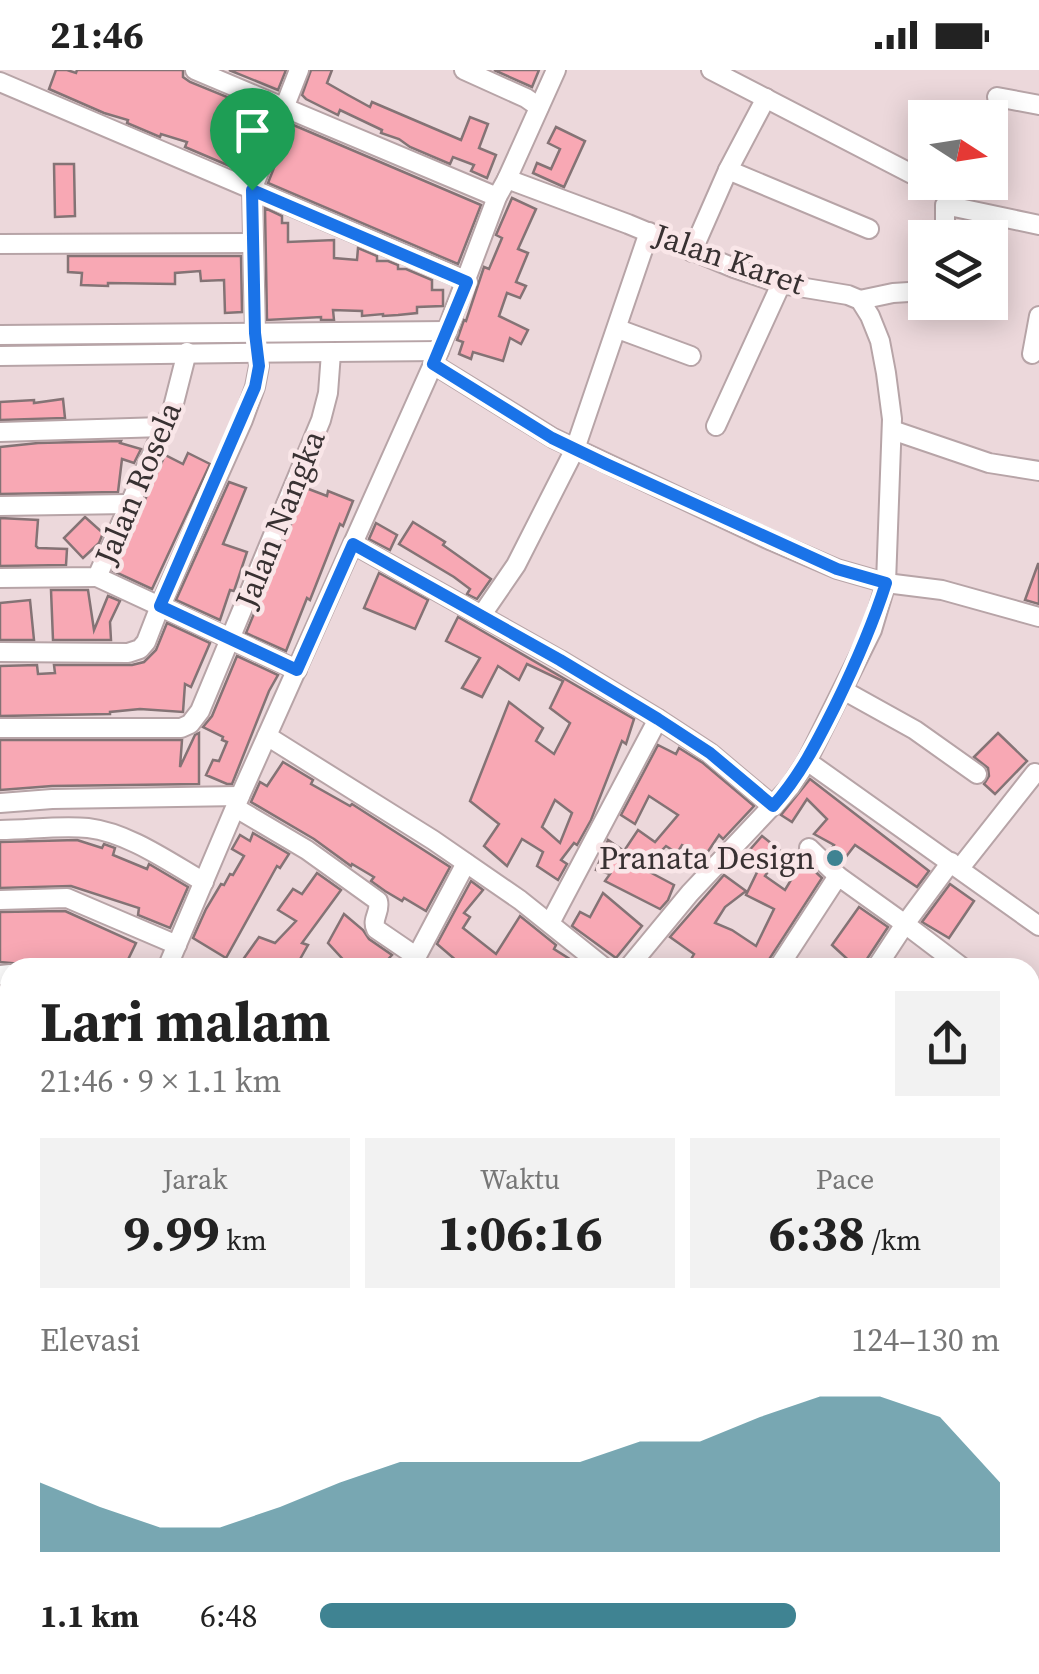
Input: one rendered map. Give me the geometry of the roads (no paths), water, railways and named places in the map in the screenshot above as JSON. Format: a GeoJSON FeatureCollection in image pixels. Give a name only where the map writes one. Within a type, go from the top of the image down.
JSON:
{"type":"FeatureCollection","features":[{"type":"Feature","properties":{"kind":"street"},"geometry":{"type":"LineString","coordinates":[[195,70],[497,197]]}},
{"type":"Feature","properties":{"kind":"street"},"geometry":{"type":"LineString","coordinates":[[0,652],[128,653],[140,650],[146,642],[255,387],[259,366],[252,190],[299,70]]}},
{"type":"Feature","properties":{"kind":"street"},"geometry":{"type":"LineString","coordinates":[[464,70],[539,107]]}},
{"type":"Feature","properties":{"kind":"street"},"geometry":{"type":"LineString","coordinates":[[171,958],[448,331],[497,197],[556,70]]}},
{"type":"Feature","properties":{"kind":"street"},"geometry":{"type":"LineString","coordinates":[[711,70],[908,172]]}},
{"type":"Feature","properties":{"kind":"street"},"geometry":{"type":"LineString","coordinates":[[0,82],[467,282]]}},
{"type":"Feature","properties":{"kind":"street"},"geometry":{"type":"LineString","coordinates":[[997,97],[1039,105]]}},
{"type":"Feature","properties":{"kind":"street"},"geometry":{"type":"LineString","coordinates":[[692,252],[728,170],[766,98]]}},
{"type":"Feature","properties":{"kind":"street"},"geometry":{"type":"LineString","coordinates":[[728,170],[870,230]]}},
{"type":"Feature","properties":{"kind":"street","name":"Jalan Karet"},"geometry":{"type":"LineString","coordinates":[[508,180],[781,284],[848,294],[860,300]]}},
{"type":"Feature","properties":{"kind":"street"},"geometry":{"type":"LineString","coordinates":[[946,220],[946,205],[1039,224]]}},
{"type":"Feature","properties":{"kind":"street"},"geometry":{"type":"LineString","coordinates":[[481,616],[516,565],[575,449],[650,232]]}},
{"type":"Feature","properties":{"kind":"street"},"geometry":{"type":"LineString","coordinates":[[0,244],[253,242]]}},
{"type":"Feature","properties":{"kind":"street"},"geometry":{"type":"LineString","coordinates":[[716,426],[781,284]]}},
{"type":"Feature","properties":{"kind":"street"},"geometry":{"type":"LineString","coordinates":[[636,958],[690,893],[790,788],[872,630],[886,583],[892,419],[880,342],[860,300],[908,292]]}},
{"type":"Feature","properties":{"kind":"street"},"geometry":{"type":"LineString","coordinates":[[1032,354],[1039,316]]}},
{"type":"Feature","properties":{"kind":"street"},"geometry":{"type":"LineString","coordinates":[[618,329],[692,356]]}},
{"type":"Feature","properties":{"kind":"street"},"geometry":{"type":"LineString","coordinates":[[0,335],[448,331]]}},
{"type":"Feature","properties":{"kind":"street","name":"Jalan Rosela"},"geometry":{"type":"LineString","coordinates":[[0,578],[98,577],[178,389],[187,352]]}},
{"type":"Feature","properties":{"kind":"street"},"geometry":{"type":"LineString","coordinates":[[0,356],[331,352],[436,358],[552,438],[788,548],[837,569],[886,583],[942,590],[1039,617]]}},
{"type":"Feature","properties":{"kind":"street","name":"Jalan Nangka"},"geometry":{"type":"LineString","coordinates":[[0,728],[181,728],[190,724],[200,711],[321,420],[331,352]]}},
{"type":"Feature","properties":{"kind":"street"},"geometry":{"type":"LineString","coordinates":[[0,432],[163,426]]}},
{"type":"Feature","properties":{"kind":"street"},"geometry":{"type":"LineString","coordinates":[[892,430],[988,463],[1039,471]]}},
{"type":"Feature","properties":{"kind":"street"},"geometry":{"type":"LineString","coordinates":[[0,506],[128,504]]}},
{"type":"Feature","properties":{"kind":"street"},"geometry":{"type":"LineString","coordinates":[[353,544],[658,719],[710,753],[773,806]]}},
{"type":"Feature","properties":{"kind":"street"},"geometry":{"type":"LineString","coordinates":[[98,577],[297,670]]}},
{"type":"Feature","properties":{"kind":"street"},"geometry":{"type":"LineString","coordinates":[[843,690],[915,730],[977,774]]}},
{"type":"Feature","properties":{"kind":"street"},"geometry":{"type":"LineString","coordinates":[[550,923],[658,719]]}},
{"type":"Feature","properties":{"kind":"street"},"geometry":{"type":"LineString","coordinates":[[268,736],[466,863],[593,958]]}},
{"type":"Feature","properties":{"kind":"street"},"geometry":{"type":"LineString","coordinates":[[807,761],[1039,926]]}},
{"type":"Feature","properties":{"kind":"street"},"geometry":{"type":"LineString","coordinates":[[882,958],[904,924],[1035,773]]}},
{"type":"Feature","properties":{"kind":"street"},"geometry":{"type":"LineString","coordinates":[[52,799],[52,827]]}},
{"type":"Feature","properties":{"kind":"street"},"geometry":{"type":"LineString","coordinates":[[108,832],[113,799]]}},
{"type":"Feature","properties":{"kind":"street"},"geometry":{"type":"LineString","coordinates":[[0,802],[238,802],[378,901],[376,929],[409,958]]}},
{"type":"Feature","properties":{"kind":"street"},"geometry":{"type":"LineString","coordinates":[[0,830],[52,827],[108,832],[204,882]]}},
{"type":"Feature","properties":{"kind":"street"},"geometry":{"type":"LineString","coordinates":[[809,848],[838,876],[950,958]]}},
{"type":"Feature","properties":{"kind":"street"},"geometry":{"type":"LineString","coordinates":[[416,958],[466,863]]}},
{"type":"Feature","properties":{"kind":"street"},"geometry":{"type":"LineString","coordinates":[[785,958],[838,876]]}},
{"type":"Feature","properties":{"kind":"street"},"geometry":{"type":"LineString","coordinates":[[0,900],[68,898],[177,945]]}},
{"type":"Feature","properties":{"kind":"place","name":"Pranata Design"},"geometry":{"type":"Point","coordinates":[835,858]}}]}
